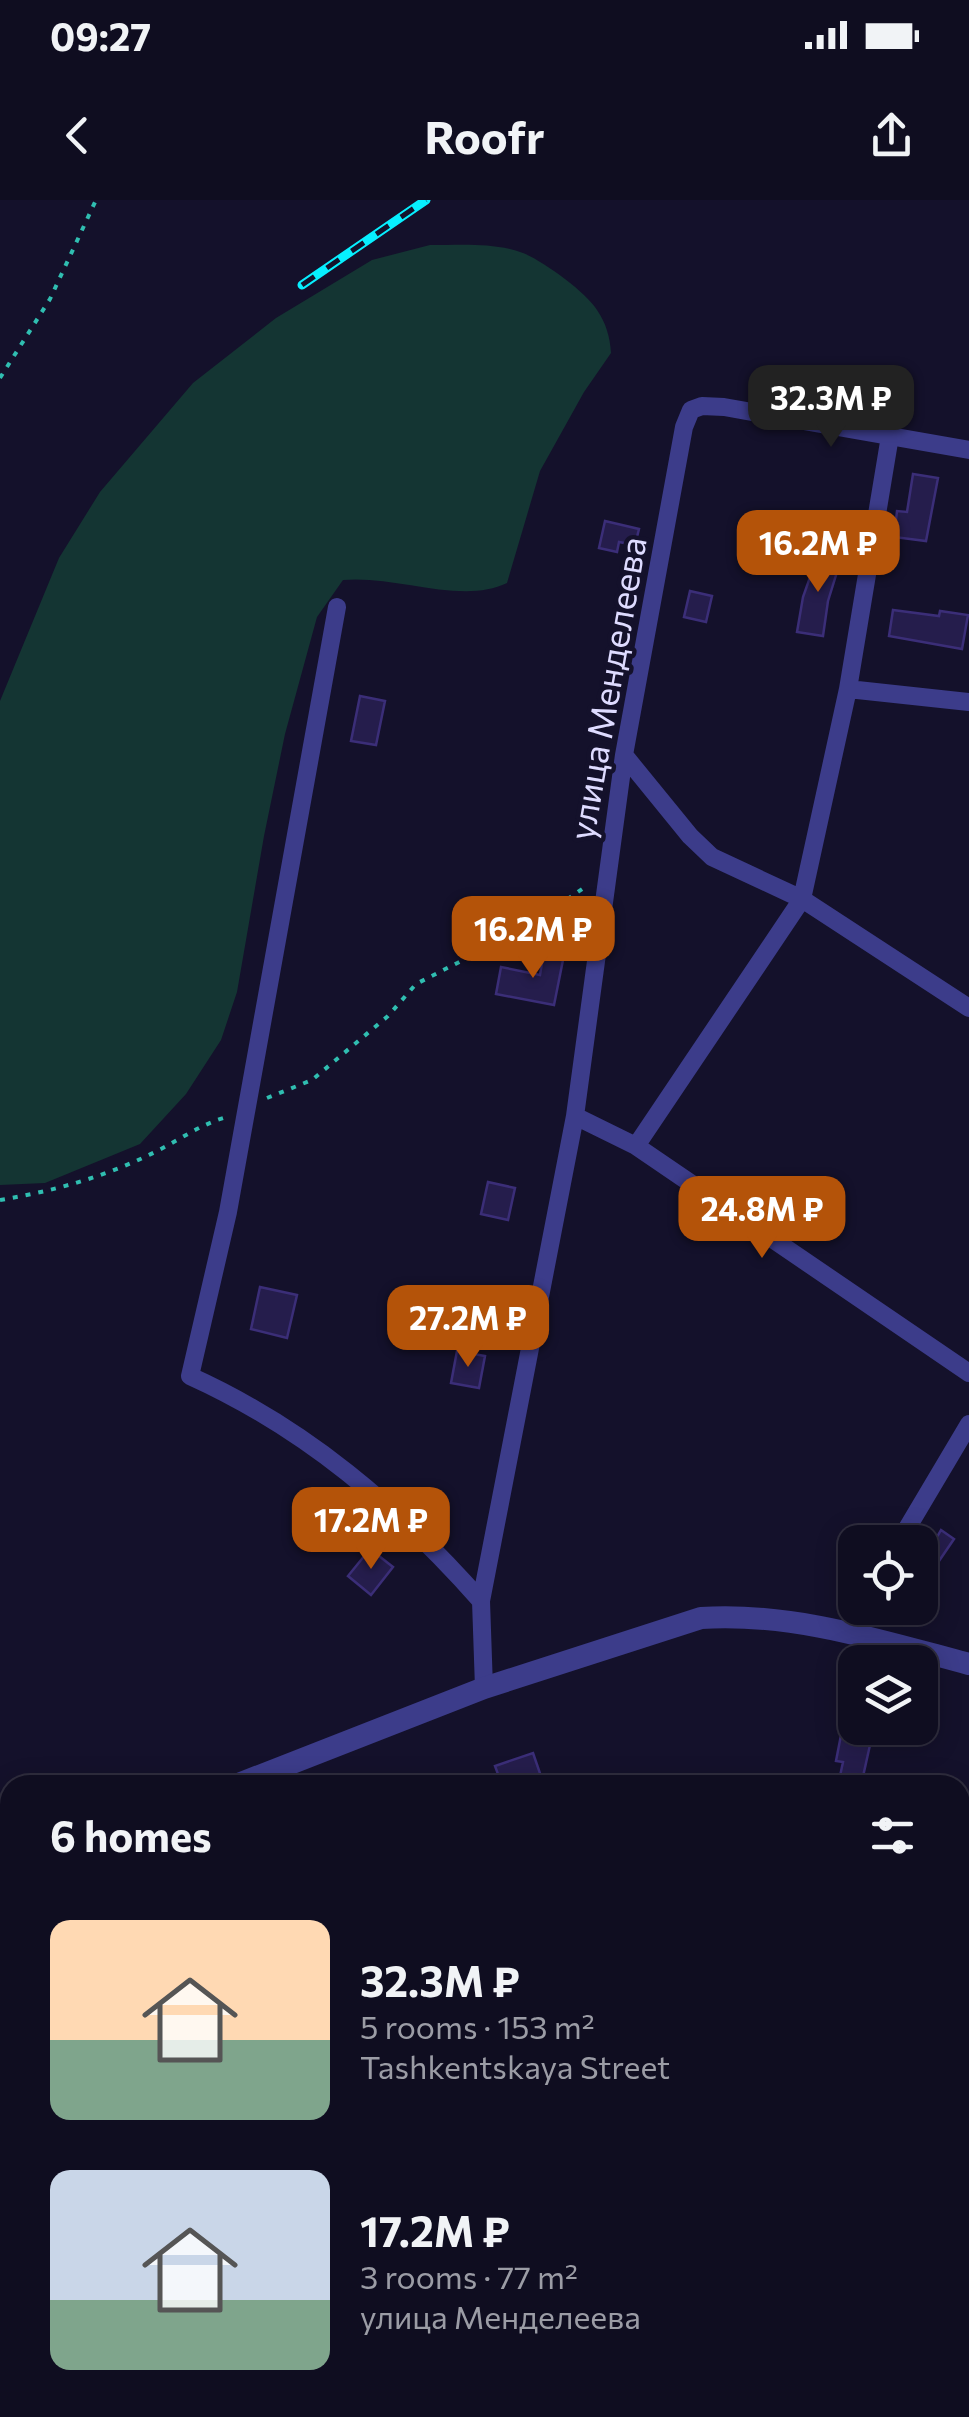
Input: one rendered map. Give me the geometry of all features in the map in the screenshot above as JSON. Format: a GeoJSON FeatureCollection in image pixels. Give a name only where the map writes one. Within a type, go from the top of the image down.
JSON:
{"type":"FeatureCollection","features":[{"type":"Feature","properties":{"kind":"street","name":"улица Менделеева"},"geometry":{"type":"LineString","coordinates":[[484,1688],[481,1601],[575,1116],[624,755],[690,410],[724,407],[890,436]]}},
{"type":"Feature","properties":{"kind":"street"},"geometry":{"type":"LineString","coordinates":[[636,1146],[802,899],[848,689],[890,436],[969,450]]}},
{"type":"Feature","properties":{"kind":"street"},"geometry":{"type":"LineString","coordinates":[[337,607],[228,1212],[190,1376],[270,1416],[391,1506],[481,1601]]}},
{"type":"Feature","properties":{"kind":"street"},"geometry":{"type":"LineString","coordinates":[[848,689],[969,702]]}},
{"type":"Feature","properties":{"kind":"street"},"geometry":{"type":"LineString","coordinates":[[624,755],[712,857],[802,899],[969,1008]]}},
{"type":"Feature","properties":{"kind":"street"},"geometry":{"type":"LineString","coordinates":[[575,1116],[636,1146],[969,1373]]}},
{"type":"Feature","properties":{"kind":"street"},"geometry":{"type":"LineString","coordinates":[[910,1525],[969,1424]]}},
{"type":"Feature","properties":{"kind":"street"},"geometry":{"type":"LineString","coordinates":[[262,1775],[484,1688],[701,1618],[728,1616],[790,1622],[969,1664]]}},
{"type":"Feature","properties":{"kind":"street"},"geometry":{"type":"LineString","coordinates":[[854,1634],[858,1625]]}},
{"type":"Feature","properties":{"kind":"path"},"geometry":{"type":"LineString","coordinates":[[0,378],[50,299],[96,200]]}},
{"type":"Feature","properties":{"kind":"path"},"geometry":{"type":"LineString","coordinates":[[0,1200],[41,1194],[110,1172],[158,1151],[206,1123],[312,1080],[388,1016],[416,984],[524,929],[608,871]]}},
{"type":"Feature","properties":{"kind":"green space"},"geometry":{"type":"Polygon","coordinates":[[[430,245],[489,246],[531,257],[584,295],[600,315],[609,336],[611,353],[584,392],[540,471],[507,583],[470,591],[343,580],[317,617],[285,734],[237,992],[221,1040],[186,1094],[140,1144],[45,1183],[0,1185],[0,701],[59,558],[100,492],[193,383],[276,318],[372,260],[430,245]]]}},
{"type":"Feature","properties":{"kind":"building"},"geometry":{"type":"Polygon","coordinates":[[[913,474],[938,478],[926,541],[894,537],[897,511],[907,512],[913,474]]]}},
{"type":"Feature","properties":{"kind":"building"},"geometry":{"type":"Polygon","coordinates":[[[605,521],[639,529],[635,545],[619,542],[617,552],[599,548],[605,521]]]}},
{"type":"Feature","properties":{"kind":"building"},"geometry":{"type":"Polygon","coordinates":[[[819,552],[841,559],[828,601],[823,636],[797,632],[803,597],[819,552]]]}},
{"type":"Feature","properties":{"kind":"building"},"geometry":{"type":"Polygon","coordinates":[[[690,591],[712,596],[706,622],[684,617],[690,591]]]}},
{"type":"Feature","properties":{"kind":"building"},"geometry":{"type":"Polygon","coordinates":[[[893,610],[968,615],[962,649],[889,636],[893,610]]]}},
{"type":"Feature","properties":{"kind":"building"},"geometry":{"type":"Polygon","coordinates":[[[360,696],[385,701],[376,745],[351,741],[360,696]]]}},
{"type":"Feature","properties":{"kind":"building"},"geometry":{"type":"Polygon","coordinates":[[[544,951],[564,955],[554,1005],[496,994],[501,967],[540,975],[544,951]]]}},
{"type":"Feature","properties":{"kind":"building"},"geometry":{"type":"Polygon","coordinates":[[[488,1182],[515,1188],[508,1220],[481,1214],[488,1182]]]}},
{"type":"Feature","properties":{"kind":"building"},"geometry":{"type":"Polygon","coordinates":[[[260,1287],[297,1295],[287,1338],[251,1329],[260,1287]]]}},
{"type":"Feature","properties":{"kind":"building"},"geometry":{"type":"Polygon","coordinates":[[[474,1288],[502,1294],[495,1326],[467,1320],[474,1288]]]}},
{"type":"Feature","properties":{"kind":"building"},"geometry":{"type":"Polygon","coordinates":[[[457,1351],[485,1356],[479,1388],[451,1383],[457,1351]]]}},
{"type":"Feature","properties":{"kind":"building"},"geometry":{"type":"Polygon","coordinates":[[[941,1530],[954,1539],[939,1561],[938,1560],[941,1530]]]}},
{"type":"Feature","properties":{"kind":"building"},"geometry":{"type":"Polygon","coordinates":[[[370,1549],[393,1567],[371,1595],[348,1576],[370,1549]]]}},
{"type":"Feature","properties":{"kind":"building"},"geometry":{"type":"Polygon","coordinates":[[[839,1745],[870,1745],[863,1775],[840,1775],[843,1762],[836,1761],[839,1745]]]}},
{"type":"Feature","properties":{"kind":"building"},"geometry":{"type":"Polygon","coordinates":[[[533,1753],[541,1775],[498,1775],[495,1766],[533,1753]]]}},
{"type":"Feature","properties":{"kind":"railway"},"geometry":{"type":"LineString","coordinates":[[302,285],[426,200]]}}]}
